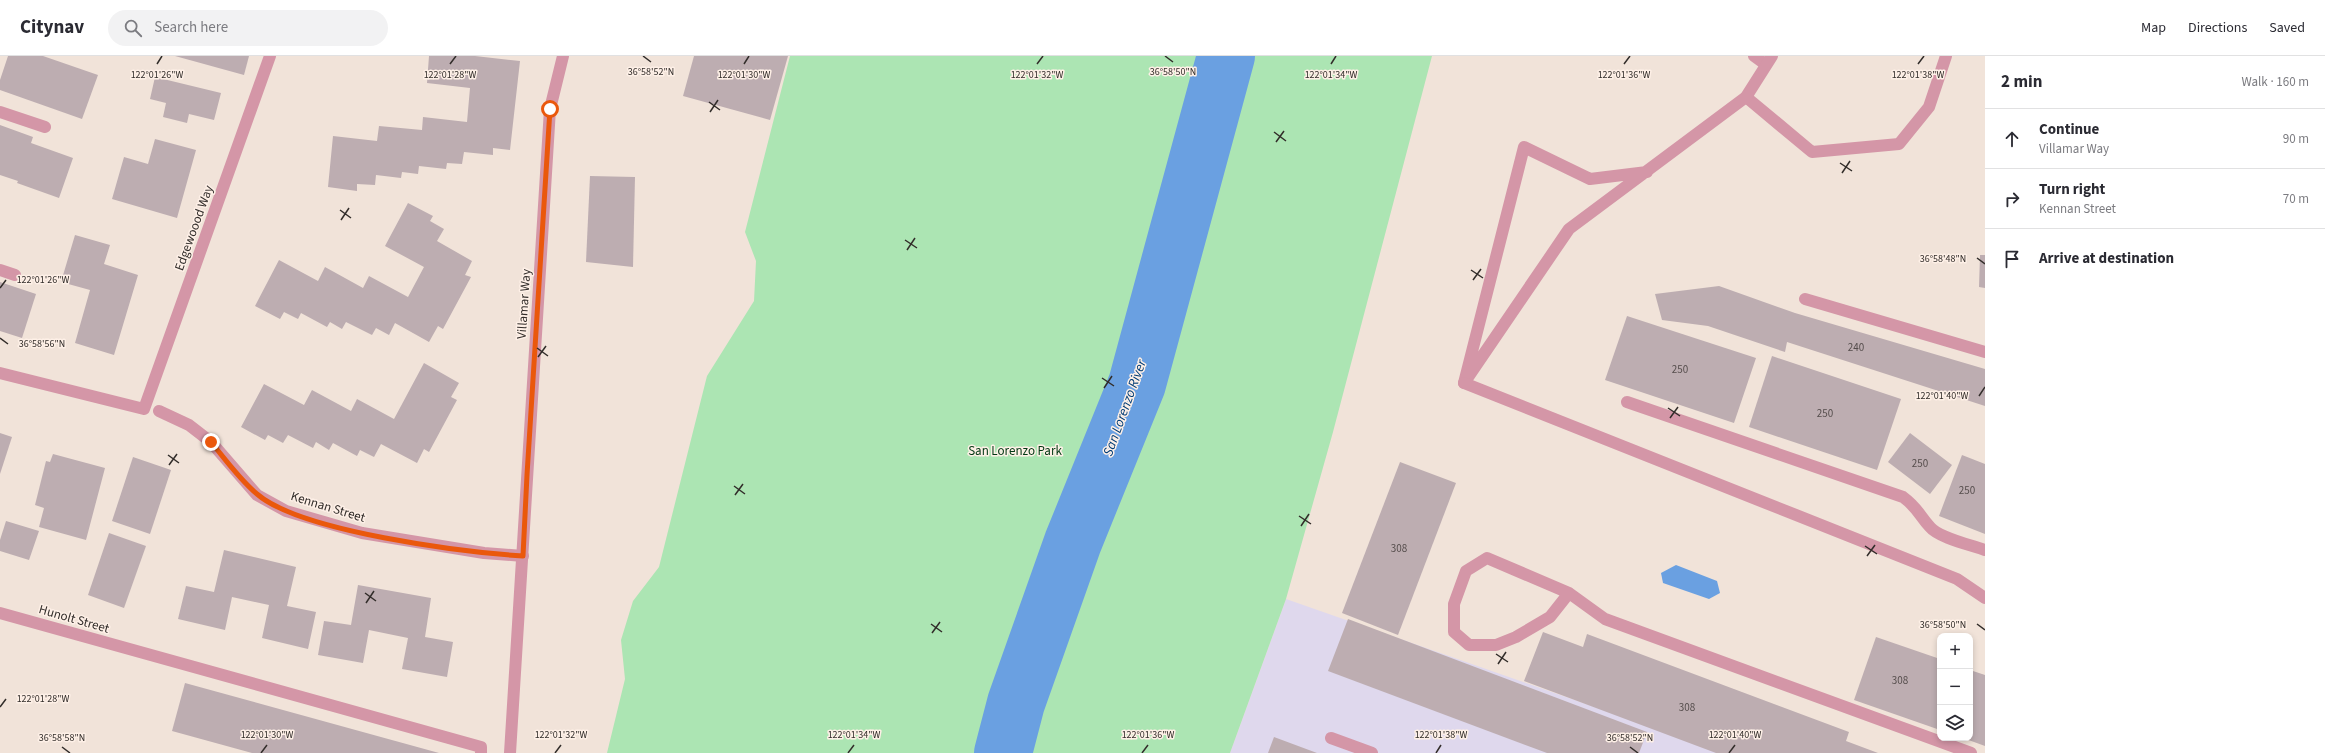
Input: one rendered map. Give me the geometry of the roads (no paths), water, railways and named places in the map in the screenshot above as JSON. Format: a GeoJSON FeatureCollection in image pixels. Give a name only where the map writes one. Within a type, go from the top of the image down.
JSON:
{"type":"FeatureCollection","features":[{"type":"Feature","properties":{"kind":"street","name":"Edgewoood Way"},"geometry":{"type":"LineString","coordinates":[[0,373],[144,409],[270,56]]}},
{"type":"Feature","properties":{"kind":"street","name":"Villamar Way"},"geometry":{"type":"LineString","coordinates":[[510,753],[550,109],[563,56]]}},
{"type":"Feature","properties":{"kind":"street"},"geometry":{"type":"LineString","coordinates":[[1464,383],[1570,229],[1746,97],[1769,60],[1754,56]]}},
{"type":"Feature","properties":{"kind":"street"},"geometry":{"type":"LineString","coordinates":[[1746,97],[1812,152],[1898,144],[1929,107],[1946,56]]}},
{"type":"Feature","properties":{"kind":"street"},"geometry":{"type":"LineString","coordinates":[[0,112],[45,127]]}},
{"type":"Feature","properties":{"kind":"street"},"geometry":{"type":"LineString","coordinates":[[1464,383],[1524,147],[1590,179],[1647,172]]}},
{"type":"Feature","properties":{"kind":"street"},"geometry":{"type":"LineString","coordinates":[[0,270],[15,275]]}},
{"type":"Feature","properties":{"kind":"street"},"geometry":{"type":"LineString","coordinates":[[1805,299],[1985,352]]}},
{"type":"Feature","properties":{"kind":"street"},"geometry":{"type":"LineString","coordinates":[[1464,383],[1957,579],[1985,598]]}},
{"type":"Feature","properties":{"kind":"street"},"geometry":{"type":"LineString","coordinates":[[1627,402],[1903,497],[1914,506],[1930,528],[1941,534],[1985,550]]}},
{"type":"Feature","properties":{"kind":"street","name":"Kennan Street"},"geometry":{"type":"LineString","coordinates":[[159,411],[194,429],[211,442],[257,495],[286,511],[362,533],[484,553],[523,556]]}},
{"type":"Feature","properties":{"kind":"street"},"geometry":{"type":"LineString","coordinates":[[1569,593],[1550,618],[1516,637],[1496,645],[1469,645],[1454,632],[1454,604],[1466,571],[1487,558],[1569,593],[1605,619],[1971,753]]}},
{"type":"Feature","properties":{"kind":"street","name":"Hunolt Street"},"geometry":{"type":"LineString","coordinates":[[0,613],[481,747],[481,753]]}},
{"type":"Feature","properties":{"kind":"street"},"geometry":{"type":"LineString","coordinates":[[1331,738],[1372,753]]}},
{"type":"Feature","properties":{"kind":"water"},"geometry":{"type":"Polygon","coordinates":[[[1676,565],[1717,581],[1720,593],[1709,599],[1663,583],[1661,573],[1676,565]]]}},
{"type":"Feature","properties":{"kind":"waterway","name":"San Lorenzo River"},"geometry":{"type":"LineString","coordinates":[[1003,753],[1016,703],[1073,542],[1137,384],[1226,56]]}},
{"type":"Feature","properties":{"kind":"park label","name":"San Lorenzo Park"},"geometry":{"type":"Point","coordinates":[1015,451]}}]}
